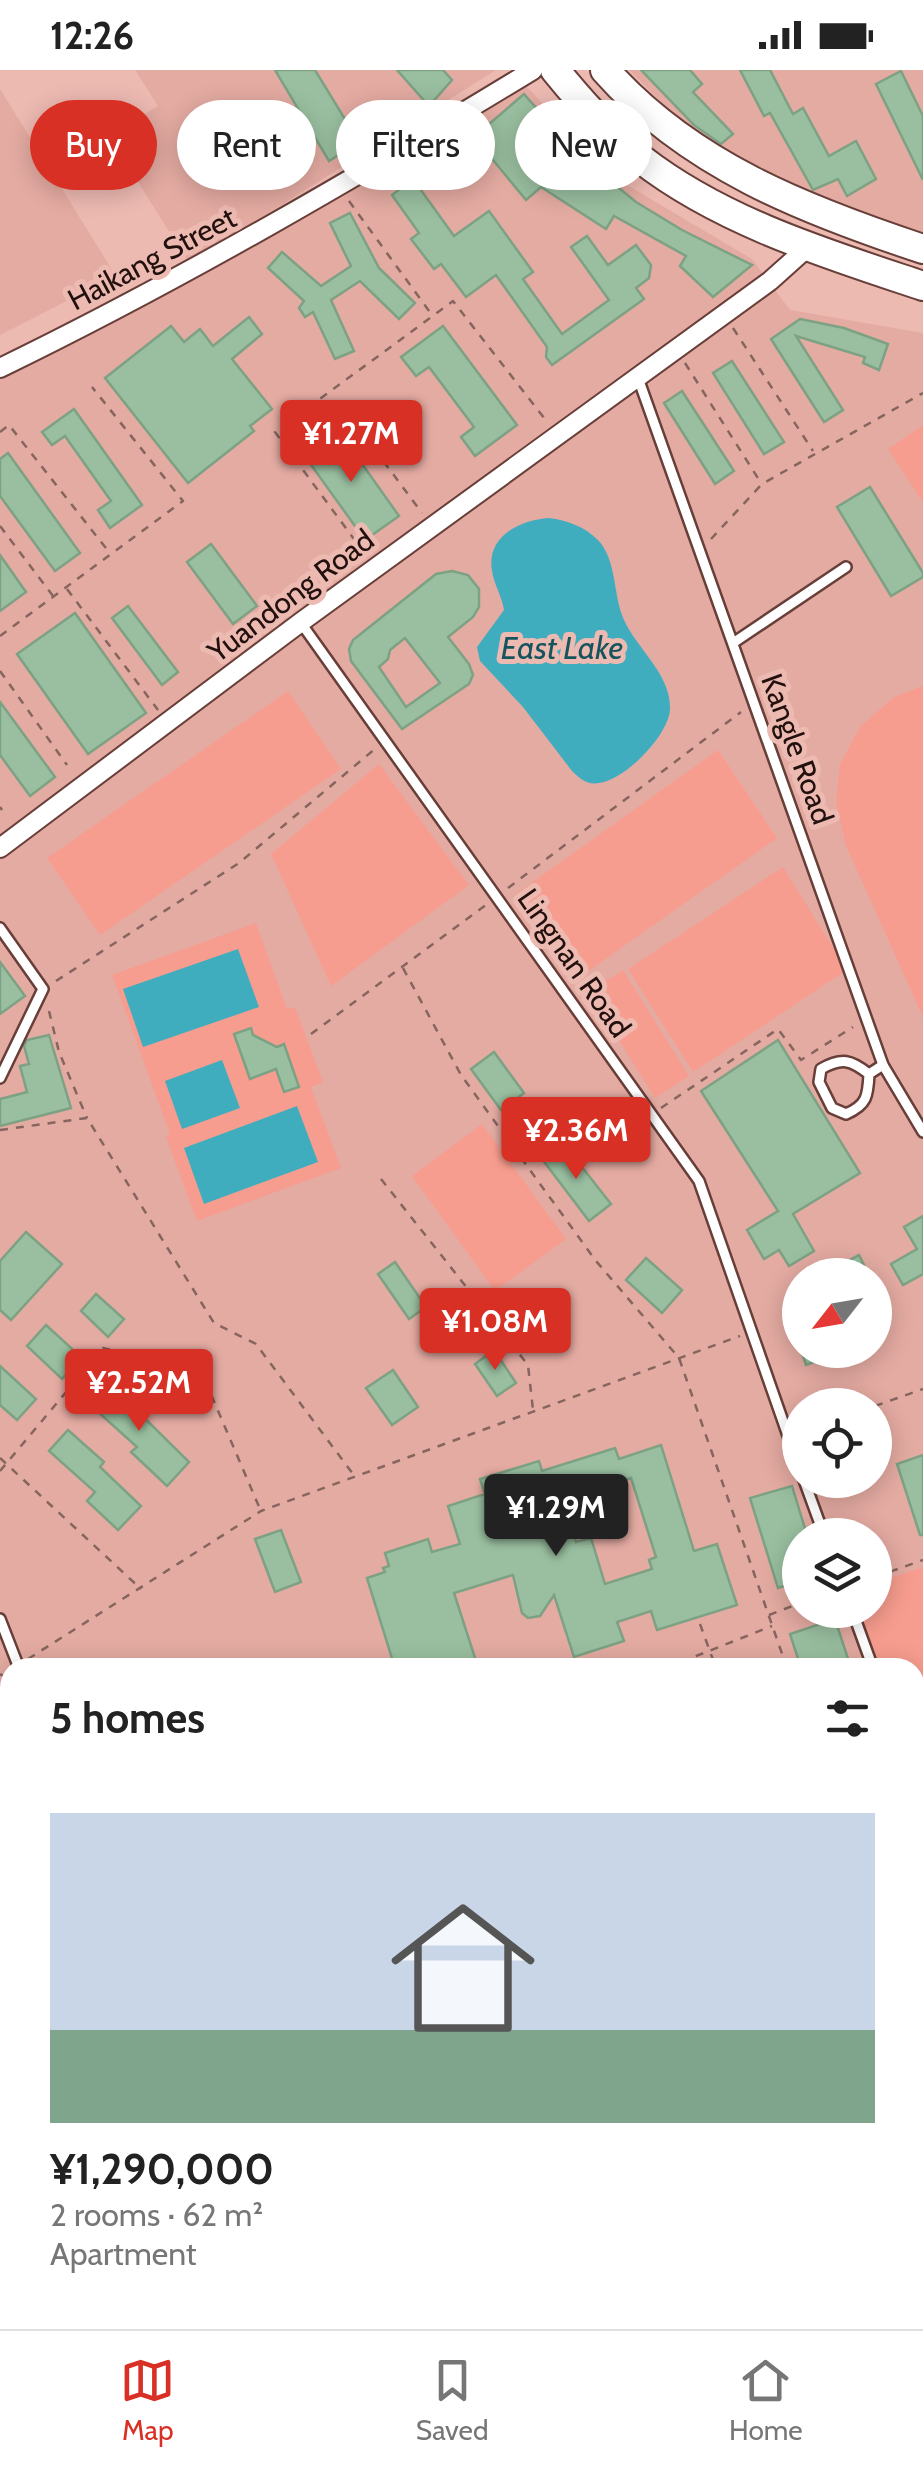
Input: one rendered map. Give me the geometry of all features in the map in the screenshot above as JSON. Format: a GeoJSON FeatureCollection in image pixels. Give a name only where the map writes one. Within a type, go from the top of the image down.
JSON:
{"type":"FeatureCollection","features":[{"type":"Feature","properties":{"kind":"main road"},"geometry":{"type":"LineString","coordinates":[[556,70],[583,100]]}},
{"type":"Feature","properties":{"kind":"main road"},"geometry":{"type":"LineString","coordinates":[[605,70],[634,100]]}},
{"type":"Feature","properties":{"kind":"main road"},"geometry":{"type":"LineString","coordinates":[[652,117],[746,179],[828,216],[923,249]]}},
{"type":"Feature","properties":{"kind":"main road"},"geometry":{"type":"LineString","coordinates":[[652,166],[706,200],[808,246],[923,286]]}},
{"type":"Feature","properties":{"kind":"street","name":"Haikang Street"},"geometry":{"type":"LineString","coordinates":[[0,368],[131,304],[225,252],[533,70]]}},
{"type":"Feature","properties":{"kind":"street","name":"Yuandong Road"},"geometry":{"type":"LineString","coordinates":[[0,848],[300,622],[770,281],[808,246]]}},
{"type":"Feature","properties":{"kind":"lane","name":"Kangle Road"},"geometry":{"type":"LineString","coordinates":[[637,377],[883,1066],[923,1132]]}},
{"type":"Feature","properties":{"kind":"lane"},"geometry":{"type":"LineString","coordinates":[[733,643],[846,567]]}},
{"type":"Feature","properties":{"kind":"lane","name":"Lingnan Road"},"geometry":{"type":"LineString","coordinates":[[300,622],[699,1180],[782,1419]]}},
{"type":"Feature","properties":{"kind":"lane"},"geometry":{"type":"LineString","coordinates":[[0,928],[43,989],[0,1078]]}},
{"type":"Feature","properties":{"kind":"lane"},"geometry":{"type":"LineString","coordinates":[[852,1060],[869,1074],[868,1097],[862,1108],[846,1114],[832,1108],[819,1082],[821,1069],[834,1061],[852,1060]]}},
{"type":"Feature","properties":{"kind":"lane"},"geometry":{"type":"LineString","coordinates":[[869,1074],[883,1066]]}},
{"type":"Feature","properties":{"kind":"lane"},"geometry":{"type":"LineString","coordinates":[[0,1619],[15,1658]]}},
{"type":"Feature","properties":{"kind":"lane"},"geometry":{"type":"LineString","coordinates":[[859,1628],[869,1658]]}},
{"type":"Feature","properties":{"kind":"path"},"geometry":{"type":"LineString","coordinates":[[349,201],[433,316]]}},
{"type":"Feature","properties":{"kind":"path"},"geometry":{"type":"LineString","coordinates":[[375,568],[276,432],[433,316],[454,301],[557,435]]}},
{"type":"Feature","properties":{"kind":"path"},"geometry":{"type":"LineString","coordinates":[[724,314],[814,453]]}},
{"type":"Feature","properties":{"kind":"path"},"geometry":{"type":"LineString","coordinates":[[676,349],[762,484]]}},
{"type":"Feature","properties":{"kind":"path"},"geometry":{"type":"LineString","coordinates":[[0,636],[183,501],[92,387]]}},
{"type":"Feature","properties":{"kind":"path"},"geometry":{"type":"LineString","coordinates":[[700,551],[762,484],[923,393]]}},
{"type":"Feature","properties":{"kind":"path"},"geometry":{"type":"LineString","coordinates":[[356,423],[432,526]]}},
{"type":"Feature","properties":{"kind":"path"},"geometry":{"type":"LineString","coordinates":[[0,432],[8,425],[111,554]]}},
{"type":"Feature","properties":{"kind":"path"},"geometry":{"type":"LineString","coordinates":[[0,526],[54,597]]}},
{"type":"Feature","properties":{"kind":"path"},"geometry":{"type":"LineString","coordinates":[[66,588],[167,722]]}},
{"type":"Feature","properties":{"kind":"path"},"geometry":{"type":"LineString","coordinates":[[0,671],[67,764]]}},
{"type":"Feature","properties":{"kind":"path"},"geometry":{"type":"LineString","coordinates":[[311,1034],[754,702]]}},
{"type":"Feature","properties":{"kind":"path"},"geometry":{"type":"LineString","coordinates":[[355,1476],[256,1344],[214,1324],[87,1118],[59,1052],[43,989],[239,863],[386,741]]}},
{"type":"Feature","properties":{"kind":"path"},"geometry":{"type":"LineString","coordinates":[[402,968],[461,1074],[596,1261],[679,1358],[783,1658]]}},
{"type":"Feature","properties":{"kind":"path"},"geometry":{"type":"LineString","coordinates":[[652,1114],[778,1029],[802,1060],[866,1018]]}},
{"type":"Feature","properties":{"kind":"path"},"geometry":{"type":"LineString","coordinates":[[0,1130],[87,1118]]}},
{"type":"Feature","properties":{"kind":"path"},"geometry":{"type":"LineString","coordinates":[[381,1179],[528,1366],[533,1412]]}},
{"type":"Feature","properties":{"kind":"path"},"geometry":{"type":"LineString","coordinates":[[31,1658],[261,1510],[751,1332]]}},
{"type":"Feature","properties":{"kind":"path"},"geometry":{"type":"LineString","coordinates":[[0,1471],[103,1348],[201,1371],[261,1510]]}},
{"type":"Feature","properties":{"kind":"path"},"geometry":{"type":"LineString","coordinates":[[892,1400],[923,1390]]}},
{"type":"Feature","properties":{"kind":"path"},"geometry":{"type":"LineString","coordinates":[[0,1458],[141,1588]]}},
{"type":"Feature","properties":{"kind":"path"},"geometry":{"type":"LineString","coordinates":[[892,1571],[923,1560]]}},
{"type":"Feature","properties":{"kind":"path"},"geometry":{"type":"LineString","coordinates":[[768,1615],[782,1610]]}},
{"type":"Feature","properties":{"kind":"path"},"geometry":{"type":"LineString","coordinates":[[700,1624],[712,1658]]}},
{"type":"Feature","properties":{"kind":"path"},"geometry":{"type":"LineString","coordinates":[[694,1658],[772,1626]]}},
{"type":"Feature","properties":{"kind":"shaded area"},"geometry":{"type":"Polygon","coordinates":[[[135,70],[496,70],[448,100],[336,100],[336,171],[316,183],[316,100],[177,100],[177,190],[305,190],[189,263],[143,190],[157,190],[158,106],[135,70]]]}},
{"type":"Feature","properties":{"kind":"shaded area"},"geometry":{"type":"Polygon","coordinates":[[[629,70],[923,70],[923,235],[813,200],[712,152],[629,70]]]}},
{"type":"Feature","properties":{"kind":"shaded area"},"geometry":{"type":"Polygon","coordinates":[[[526,86],[539,100],[515,100],[515,190],[636,190],[752,259],[790,310],[923,333],[923,1658],[0,1658],[0,379],[338,190],[495,190],[495,102],[526,86]]]}},
{"type":"Feature","properties":{"kind":"shaded area"},"geometry":{"type":"Polygon","coordinates":[[[0,89],[30,137],[30,190],[63,190],[116,276],[0,335],[0,89]]]}},
{"type":"Feature","properties":{"kind":"shaded area"},"geometry":{"type":"Polygon","coordinates":[[[923,425],[923,502],[888,449],[923,425]]]}},
{"type":"Feature","properties":{"kind":"shaded area"},"geometry":{"type":"Polygon","coordinates":[[[923,686],[923,1017],[846,846],[836,802],[840,764],[860,727],[894,697],[923,686]]]}},
{"type":"Feature","properties":{"kind":"shaded area"},"geometry":{"type":"Polygon","coordinates":[[[288,691],[341,769],[100,935],[47,858],[288,691]]]}},
{"type":"Feature","properties":{"kind":"shaded area"},"geometry":{"type":"Polygon","coordinates":[[[718,750],[777,838],[573,982],[513,896],[718,750]]]}},
{"type":"Feature","properties":{"kind":"shaded area"},"geometry":{"type":"Polygon","coordinates":[[[379,764],[469,885],[331,986],[271,854],[379,764]]]}},
{"type":"Feature","properties":{"kind":"shaded area"},"geometry":{"type":"Polygon","coordinates":[[[783,867],[847,970],[693,1072],[628,969],[783,867]]]}},
{"type":"Feature","properties":{"kind":"shaded area"},"geometry":{"type":"Polygon","coordinates":[[[256,923],[287,1009],[295,1007],[323,1082],[311,1087],[341,1168],[197,1221],[112,975],[256,923]]]}},
{"type":"Feature","properties":{"kind":"shaded area"},"geometry":{"type":"Polygon","coordinates":[[[623,970],[689,1076],[655,1098],[589,992],[623,970]]]}},
{"type":"Feature","properties":{"kind":"shaded area"},"geometry":{"type":"Polygon","coordinates":[[[482,1124],[566,1239],[495,1291],[412,1176],[482,1124]]]}},
{"type":"Feature","properties":{"kind":"shaded area"},"geometry":{"type":"Polygon","coordinates":[[[923,1567],[923,1658],[877,1658],[866,1628],[892,1628],[892,1577],[923,1567]]]}},
{"type":"Feature","properties":{"kind":"water","name":"East Lake"},"geometry":{"type":"Polygon","coordinates":[[[549,518],[582,528],[604,548],[624,620],[659,673],[669,696],[668,720],[654,743],[621,774],[599,783],[584,781],[572,771],[523,707],[480,661],[477,647],[504,610],[492,571],[494,548],[517,526],[549,518]]]}},
{"type":"Feature","properties":{"kind":"water"},"geometry":{"type":"Polygon","coordinates":[[[238,949],[259,1007],[143,1047],[123,989],[238,949]]]}},
{"type":"Feature","properties":{"kind":"water"},"geometry":{"type":"Polygon","coordinates":[[[222,1060],[240,1108],[182,1129],[165,1081],[222,1060]]]}},
{"type":"Feature","properties":{"kind":"water"},"geometry":{"type":"Polygon","coordinates":[[[297,1106],[318,1162],[204,1204],[184,1148],[297,1106]]]}},
{"type":"Feature","properties":{"kind":"building"},"geometry":{"type":"Polygon","coordinates":[[[275,70],[315,70],[336,104],[336,157],[329,161],[316,139],[316,100],[293,100],[275,70]]]}},
{"type":"Feature","properties":{"kind":"building"},"geometry":{"type":"Polygon","coordinates":[[[397,70],[443,70],[452,80],[434,100],[424,100],[397,70]]]}},
{"type":"Feature","properties":{"kind":"building"},"geometry":{"type":"Polygon","coordinates":[[[641,70],[690,70],[702,84],[693,92],[733,134],[721,144],[694,125],[641,70]]]}},
{"type":"Feature","properties":{"kind":"building"},"geometry":{"type":"Polygon","coordinates":[[[740,70],[770,70],[793,114],[803,108],[829,156],[856,141],[876,179],[847,196],[838,179],[813,190],[770,113],[764,116],[740,70]]]}},
{"type":"Feature","properties":{"kind":"building"},"geometry":{"type":"Polygon","coordinates":[[[901,71],[923,116],[923,180],[876,84],[901,71]]]}},
{"type":"Feature","properties":{"kind":"building"},"geometry":{"type":"Polygon","coordinates":[[[515,102],[515,187],[495,162],[495,119],[515,102]]]}},
{"type":"Feature","properties":{"kind":"building"},"geometry":{"type":"Polygon","coordinates":[[[399,190],[421,190],[454,236],[489,211],[533,272],[523,279],[562,334],[609,300],[571,247],[587,236],[608,265],[636,245],[651,265],[649,278],[636,288],[644,299],[552,365],[546,357],[547,347],[496,275],[466,297],[441,264],[434,269],[411,239],[419,233],[392,195],[399,190]]]}},
{"type":"Feature","properties":{"kind":"building"},"geometry":{"type":"Polygon","coordinates":[[[518,190],[538,190],[526,200],[518,190]]]}},
{"type":"Feature","properties":{"kind":"building"},"geometry":{"type":"Polygon","coordinates":[[[546,190],[621,190],[682,230],[752,265],[713,297],[680,266],[686,256],[614,216],[606,229],[546,190]]]}},
{"type":"Feature","properties":{"kind":"building"},"geometry":{"type":"Polygon","coordinates":[[[350,213],[379,268],[415,303],[399,319],[360,281],[331,300],[354,351],[335,359],[313,312],[305,317],[299,308],[304,301],[268,268],[282,252],[321,286],[351,266],[330,223],[350,213]]]}},
{"type":"Feature","properties":{"kind":"building"},"geometry":{"type":"Polygon","coordinates":[[[249,317],[262,334],[232,359],[272,409],[250,426],[254,431],[188,483],[105,378],[171,326],[184,342],[200,329],[213,346],[249,317]]]}},
{"type":"Feature","properties":{"kind":"building"},"geometry":{"type":"Polygon","coordinates":[[[800,319],[844,328],[888,344],[879,370],[863,363],[865,357],[796,336],[843,410],[824,422],[771,339],[800,319]]]}},
{"type":"Feature","properties":{"kind":"building"},"geometry":{"type":"Polygon","coordinates":[[[443,326],[517,425],[475,456],[461,437],[474,427],[429,367],[416,376],[401,357],[443,326]]]}},
{"type":"Feature","properties":{"kind":"building"},"geometry":{"type":"Polygon","coordinates":[[[732,361],[784,442],[764,454],[713,373],[732,361]]]}},
{"type":"Feature","properties":{"kind":"building"},"geometry":{"type":"Polygon","coordinates":[[[682,391],[734,471],[715,484],[664,403],[682,391]]]}},
{"type":"Feature","properties":{"kind":"building"},"geometry":{"type":"Polygon","coordinates":[[[74,409],[142,505],[110,528],[98,510],[111,501],[65,436],[52,445],[42,432],[74,409]]]}},
{"type":"Feature","properties":{"kind":"building"},"geometry":{"type":"Polygon","coordinates":[[[338,430],[399,516],[365,540],[304,455],[338,430]]]}},
{"type":"Feature","properties":{"kind":"building"},"geometry":{"type":"Polygon","coordinates":[[[8,453],[80,553],[55,571],[0,496],[0,459],[8,453]]]}},
{"type":"Feature","properties":{"kind":"building"},"geometry":{"type":"Polygon","coordinates":[[[870,487],[923,573],[923,577],[891,596],[837,507],[870,487]]]}},
{"type":"Feature","properties":{"kind":"building"},"geometry":{"type":"Polygon","coordinates":[[[211,544],[257,606],[233,624],[187,562],[211,544]]]}},
{"type":"Feature","properties":{"kind":"building"},"geometry":{"type":"Polygon","coordinates":[[[0,555],[26,592],[0,611],[0,555]]]}},
{"type":"Feature","properties":{"kind":"building"},"geometry":{"type":"Polygon","coordinates":[[[452,571],[468,575],[479,589],[479,607],[473,617],[448,637],[473,675],[469,684],[402,729],[351,661],[349,649],[353,640],[436,574],[452,571]],[[405,638],[390,650],[388,659],[379,667],[406,707],[440,683],[405,638]]]}},
{"type":"Feature","properties":{"kind":"building"},"geometry":{"type":"Polygon","coordinates":[[[128,606],[178,672],[162,685],[112,618],[128,606]]]}},
{"type":"Feature","properties":{"kind":"building"},"geometry":{"type":"Polygon","coordinates":[[[75,613],[146,713],[88,754],[17,654],[75,613]]]}},
{"type":"Feature","properties":{"kind":"building"},"geometry":{"type":"Polygon","coordinates":[[[0,702],[55,777],[30,796],[0,755],[0,702]]]}},
{"type":"Feature","properties":{"kind":"building"},"geometry":{"type":"Polygon","coordinates":[[[0,962],[25,996],[0,1014],[0,962]]]}},
{"type":"Feature","properties":{"kind":"building"},"geometry":{"type":"Polygon","coordinates":[[[251,1028],[253,1035],[277,1047],[284,1044],[299,1087],[284,1092],[276,1069],[250,1079],[234,1034],[251,1028]]]}},
{"type":"Feature","properties":{"kind":"building"},"geometry":{"type":"Polygon","coordinates":[[[49,1035],[71,1108],[0,1126],[0,1099],[27,1092],[20,1066],[29,1064],[24,1046],[27,1040],[49,1035]]]}},
{"type":"Feature","properties":{"kind":"building"},"geometry":{"type":"Polygon","coordinates":[[[778,1040],[860,1173],[793,1214],[814,1251],[802,1258],[784,1258],[779,1250],[764,1259],[747,1230],[778,1211],[701,1091],[778,1040]]]}},
{"type":"Feature","properties":{"kind":"building"},"geometry":{"type":"Polygon","coordinates":[[[494,1052],[524,1093],[501,1110],[471,1069],[494,1052]]]}},
{"type":"Feature","properties":{"kind":"building"},"geometry":{"type":"Polygon","coordinates":[[[563,1143],[611,1204],[589,1221],[542,1159],[563,1143]]]}},
{"type":"Feature","properties":{"kind":"building"},"geometry":{"type":"Polygon","coordinates":[[[923,1216],[923,1274],[903,1285],[892,1263],[917,1249],[904,1227],[923,1216]]]}},
{"type":"Feature","properties":{"kind":"building"},"geometry":{"type":"Polygon","coordinates":[[[26,1232],[62,1264],[11,1320],[0,1310],[0,1261],[26,1232]]]}},
{"type":"Feature","properties":{"kind":"building"},"geometry":{"type":"Polygon","coordinates":[[[646,1258],[682,1290],[662,1313],[626,1280],[646,1258]]]}},
{"type":"Feature","properties":{"kind":"building"},"geometry":{"type":"Polygon","coordinates":[[[395,1262],[426,1307],[409,1319],[378,1274],[395,1262]]]}},
{"type":"Feature","properties":{"kind":"building"},"geometry":{"type":"Polygon","coordinates":[[[96,1294],[124,1319],[108,1337],[81,1311],[96,1294]]]}},
{"type":"Feature","properties":{"kind":"building"},"geometry":{"type":"Polygon","coordinates":[[[46,1325],[81,1357],[62,1379],[27,1346],[46,1325]]]}},
{"type":"Feature","properties":{"kind":"building"},"geometry":{"type":"Polygon","coordinates":[[[494,1350],[516,1383],[497,1396],[475,1364],[494,1350]]]}},
{"type":"Feature","properties":{"kind":"building"},"geometry":{"type":"Polygon","coordinates":[[[0,1366],[36,1399],[17,1420],[0,1405],[0,1366]]]}},
{"type":"Feature","properties":{"kind":"building"},"geometry":{"type":"Polygon","coordinates":[[[393,1370],[418,1407],[392,1425],[366,1388],[393,1370]]]}},
{"type":"Feature","properties":{"kind":"building"},"geometry":{"type":"Polygon","coordinates":[[[106,1380],[189,1462],[167,1486],[131,1452],[137,1447],[87,1402],[106,1380]]]}},
{"type":"Feature","properties":{"kind":"building"},"geometry":{"type":"Polygon","coordinates":[[[68,1430],[104,1462],[100,1467],[141,1506],[118,1530],[87,1501],[95,1492],[49,1451],[68,1430]]]}},
{"type":"Feature","properties":{"kind":"building"},"geometry":{"type":"Polygon","coordinates":[[[661,1445],[694,1551],[717,1544],[737,1605],[657,1630],[651,1611],[617,1622],[624,1641],[574,1657],[554,1595],[540,1616],[528,1618],[522,1613],[513,1575],[454,1593],[475,1658],[392,1658],[367,1578],[385,1572],[383,1568],[389,1566],[385,1553],[428,1539],[432,1552],[460,1544],[448,1506],[485,1494],[480,1479],[539,1461],[542,1471],[615,1448],[619,1459],[661,1445]],[[631,1478],[563,1499],[576,1542],[591,1538],[605,1584],[652,1569],[649,1560],[656,1557],[631,1478]]]}},
{"type":"Feature","properties":{"kind":"building"},"geometry":{"type":"Polygon","coordinates":[[[923,1455],[923,1535],[920,1535],[897,1464],[923,1455]]]}},
{"type":"Feature","properties":{"kind":"building"},"geometry":{"type":"Polygon","coordinates":[[[782,1489],[782,1498],[796,1498],[802,1518],[782,1518],[782,1587],[778,1588],[750,1498],[782,1489]]]}},
{"type":"Feature","properties":{"kind":"building"},"geometry":{"type":"Polygon","coordinates":[[[281,1530],[301,1582],[275,1592],[255,1539],[281,1530]]]}},
{"type":"Feature","properties":{"kind":"building"},"geometry":{"type":"Polygon","coordinates":[[[808,1628],[838,1628],[848,1658],[798,1658],[790,1634],[808,1628]]]}}]}
